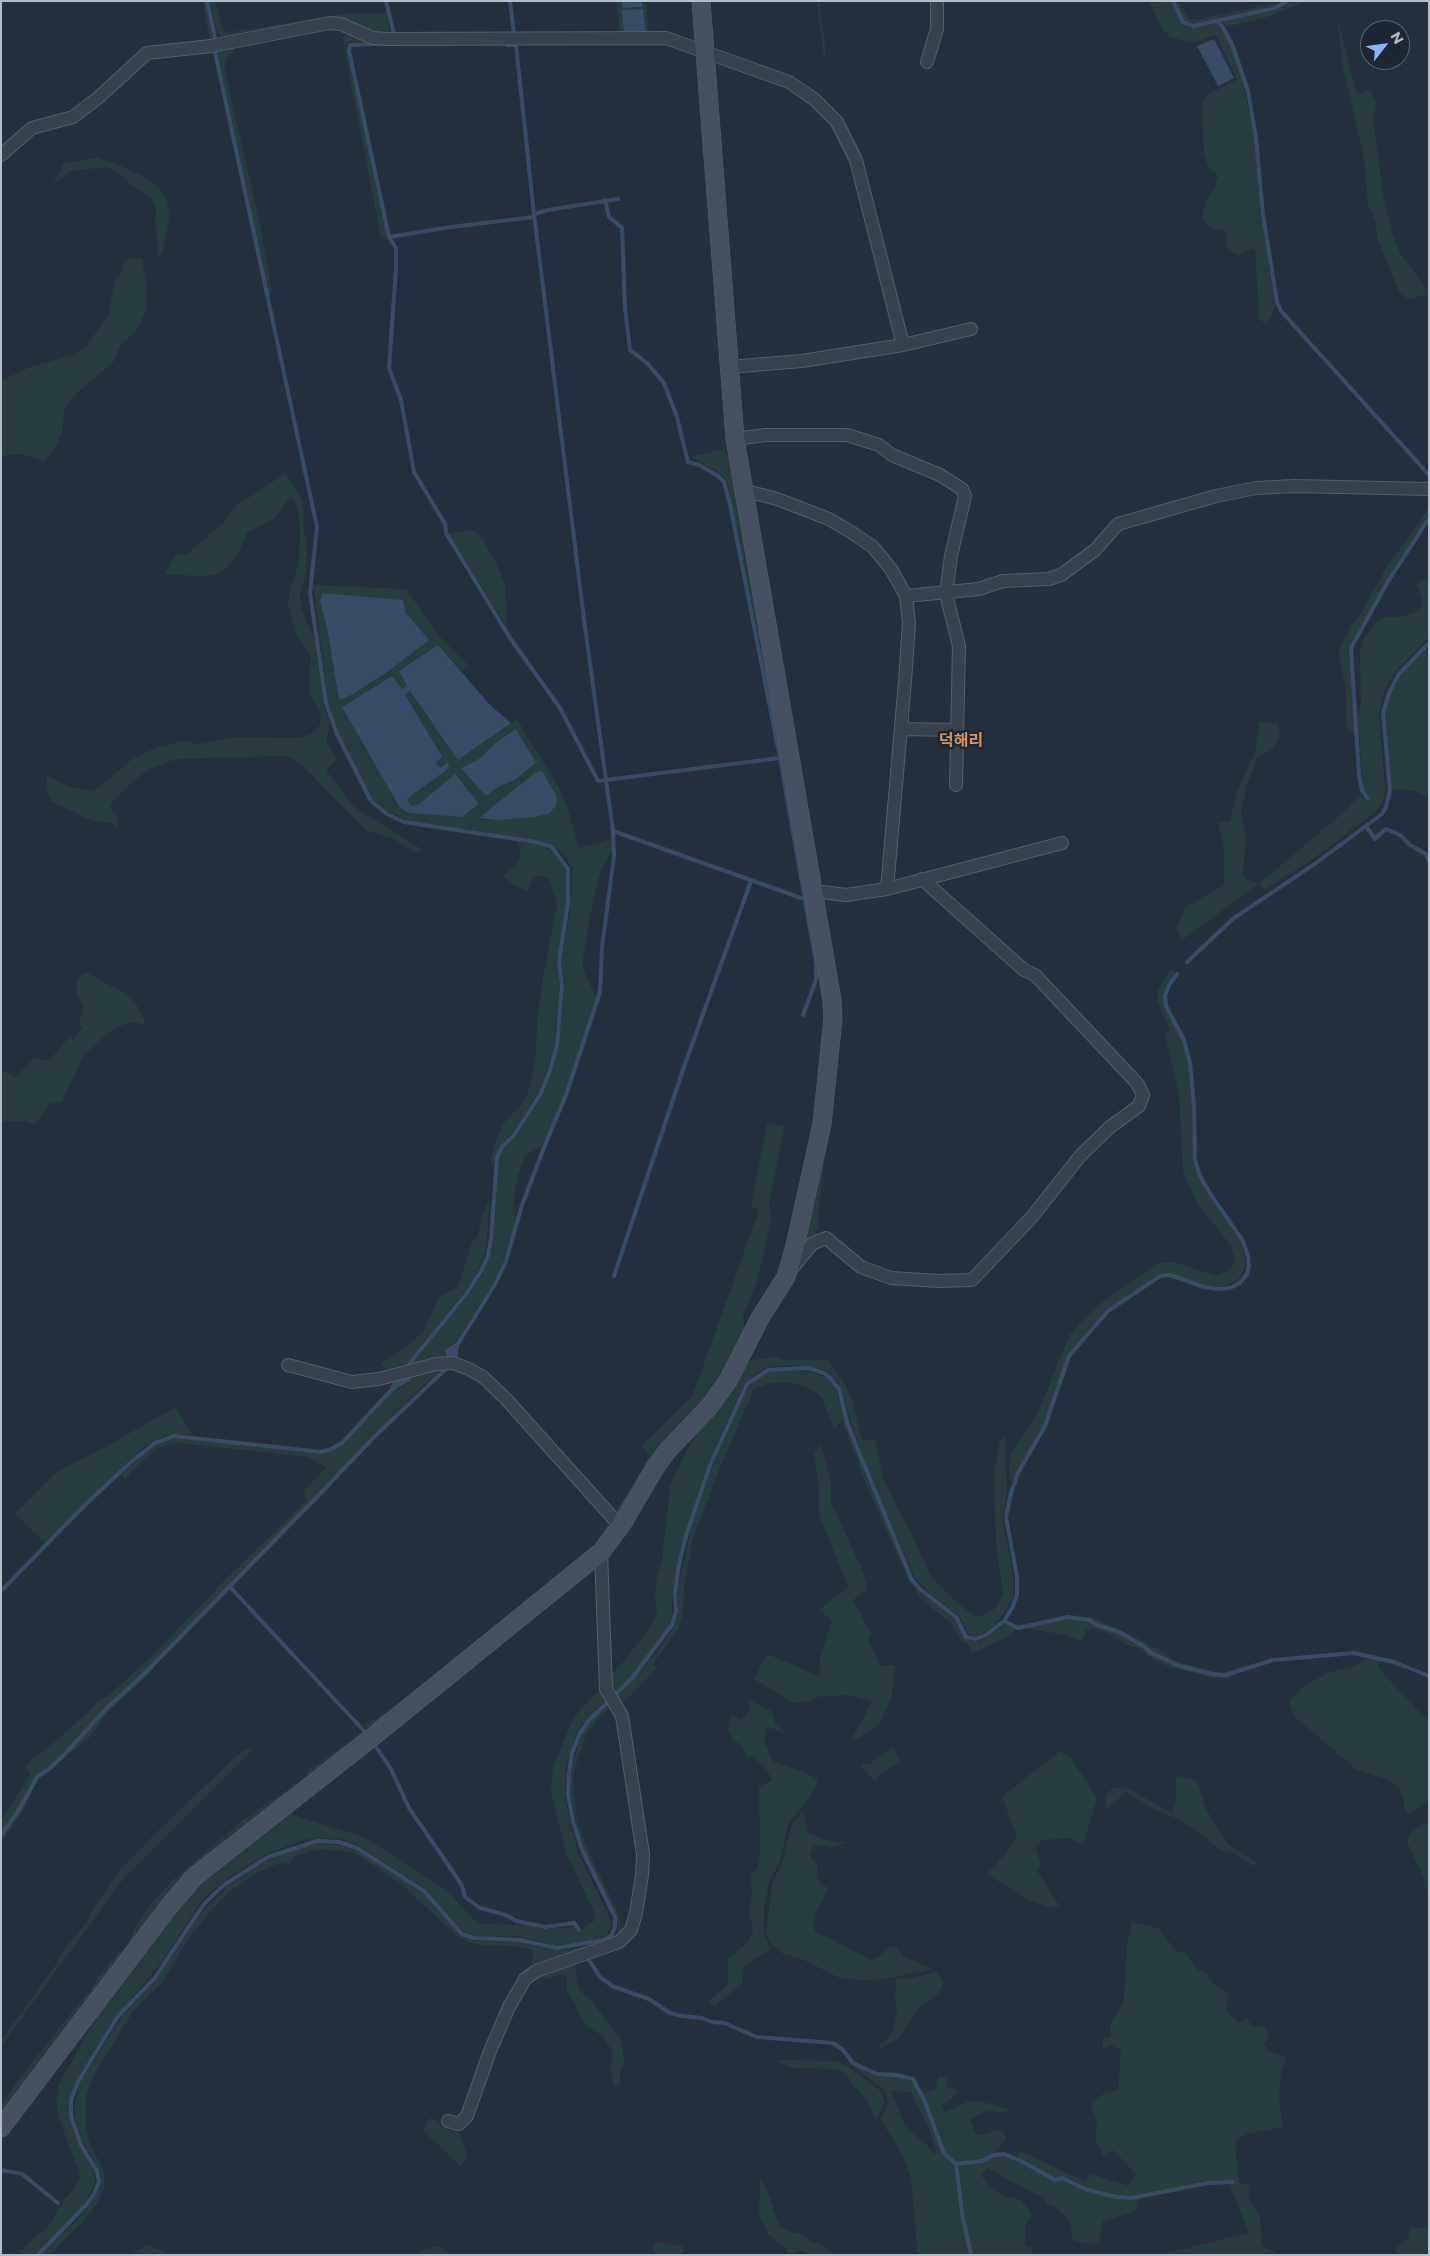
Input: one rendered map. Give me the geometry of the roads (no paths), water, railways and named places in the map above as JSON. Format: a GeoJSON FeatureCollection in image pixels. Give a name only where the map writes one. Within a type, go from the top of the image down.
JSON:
{"type":"FeatureCollection","features":[{"type":"Feature","properties":{"kind":"street"},"geometry":{"type":"LineString","coordinates":[[701,1],[735,439],[832,1000],[833,1018],[822,1124],[795,1246],[786,1276]]}},
{"type":"Feature","properties":{"kind":"street"},"geometry":{"type":"LineString","coordinates":[[927,62],[936,29],[937,1]]}},
{"type":"Feature","properties":{"kind":"street"},"geometry":{"type":"LineString","coordinates":[[1,155],[32,128],[74,117],[99,98],[147,52],[211,46],[330,23],[341,24],[367,36],[386,40],[666,38],[789,82],[814,99],[837,122],[856,160],[903,345]]}},
{"type":"Feature","properties":{"kind":"street"},"geometry":{"type":"LineString","coordinates":[[730,367],[802,361],[903,345],[971,329]]}},
{"type":"Feature","properties":{"kind":"street"},"geometry":{"type":"LineString","coordinates":[[735,439],[765,435],[846,435],[879,445],[892,455],[954,482],[962,489],[965,496],[951,556],[946,594],[959,646],[956,785]]}},
{"type":"Feature","properties":{"kind":"street"},"geometry":{"type":"LineString","coordinates":[[906,596],[946,594],[979,589],[1003,581],[1049,579],[1060,575],[1095,550],[1118,524],[1216,496],[1256,488],[1294,486],[1429,489]]}},
{"type":"Feature","properties":{"kind":"street"},"geometry":{"type":"LineString","coordinates":[[743,490],[777,499],[830,519],[851,532],[873,547],[891,569],[906,596],[909,623],[887,889]]}},
{"type":"Feature","properties":{"kind":"street"},"geometry":{"type":"LineString","coordinates":[[901,729],[956,730]]}},
{"type":"Feature","properties":{"kind":"street"},"geometry":{"type":"LineString","coordinates":[[814,891],[846,895],[887,889],[1062,843]]}},
{"type":"Feature","properties":{"kind":"street"},"geometry":{"type":"LineString","coordinates":[[1,2128],[194,1876],[370,1738],[601,1552],[622,1524],[663,1456],[709,1407],[728,1381],[760,1318],[786,1276],[812,1244],[826,1238],[861,1267],[891,1278],[939,1281],[972,1280],[1031,1218],[1081,1155],[1110,1128],[1139,1106],[1143,1095],[1137,1083],[1035,975],[1024,970],[922,880]]}},
{"type":"Feature","properties":{"kind":"street"},"geometry":{"type":"LineString","coordinates":[[288,1365],[352,1382],[379,1379],[436,1364],[453,1363],[469,1369],[483,1378],[506,1400],[613,1518],[622,1524]]}},
{"type":"Feature","properties":{"kind":"street"},"geometry":{"type":"LineString","coordinates":[[448,2121],[459,2124],[467,2116],[494,2042],[509,2007],[524,1979],[536,1971],[619,1942],[631,1930],[636,1914],[643,1854],[622,1716],[606,1689],[601,1552]]}},
{"type":"Feature","properties":{"kind":"water"},"geometry":{"type":"Polygon","coordinates":[[[622,1],[642,1],[643,7],[622,8],[622,1]]]}},
{"type":"Feature","properties":{"kind":"water"},"geometry":{"type":"Polygon","coordinates":[[[643,9],[646,31],[624,32],[622,10],[643,9]]]}},
{"type":"Feature","properties":{"kind":"water"},"geometry":{"type":"Polygon","coordinates":[[[1214,39],[1234,78],[1218,86],[1197,46],[1214,39]]]}},
{"type":"Feature","properties":{"kind":"water"},"geometry":{"type":"Polygon","coordinates":[[[322,593],[403,600],[406,613],[429,640],[386,673],[348,697],[339,700],[327,628],[320,602],[322,593]]]}},
{"type":"Feature","properties":{"kind":"water"},"geometry":{"type":"Polygon","coordinates":[[[438,645],[491,706],[511,723],[458,760],[410,691],[405,695],[442,756],[436,765],[441,767],[448,762],[449,768],[407,800],[413,806],[419,804],[455,774],[479,804],[462,817],[410,813],[400,808],[342,707],[392,676],[402,689],[407,686],[399,671],[438,645]]]}},
{"type":"Feature","properties":{"kind":"water"},"geometry":{"type":"Polygon","coordinates":[[[516,729],[536,763],[516,779],[498,787],[486,796],[461,768],[479,759],[494,744],[516,729]]]}},
{"type":"Feature","properties":{"kind":"water"},"geometry":{"type":"Polygon","coordinates":[[[542,771],[557,797],[556,805],[550,813],[534,817],[497,820],[479,818],[536,772],[542,771]]]}},
{"type":"Feature","properties":{"kind":"water"},"geometry":{"type":"Polygon","coordinates":[[[455,1343],[459,1346],[457,1359],[446,1357],[445,1350],[455,1343]]]}},
{"type":"Feature","properties":{"kind":"water"},"geometry":{"type":"Polygon","coordinates":[[[401,1375],[414,1375],[409,1381],[391,1392],[389,1391],[393,1382],[401,1375]]]}},
{"type":"Feature","properties":{"kind":"waterway"},"geometry":{"type":"LineString","coordinates":[[207,1],[215,38]]}},
{"type":"Feature","properties":{"kind":"waterway"},"geometry":{"type":"LineString","coordinates":[[386,1],[394,34]]}},
{"type":"Feature","properties":{"kind":"waterway"},"geometry":{"type":"LineString","coordinates":[[510,1],[514,33]]}},
{"type":"Feature","properties":{"kind":"waterway"},"geometry":{"type":"LineString","coordinates":[[1173,1],[1183,22],[1193,26],[1275,8],[1288,1]]}},
{"type":"Feature","properties":{"kind":"waterway"},"geometry":{"type":"LineString","coordinates":[[1216,21],[1222,26],[1232,44],[1248,91],[1256,138],[1263,215],[1277,302],[1281,311],[1429,475]]}},
{"type":"Feature","properties":{"kind":"waterway"},"geometry":{"type":"LineString","coordinates":[[377,44],[350,45],[349,51],[389,237],[396,248],[389,368],[401,400],[414,472],[445,524],[446,533],[510,638],[560,708],[598,781],[780,758]]}},
{"type":"Feature","properties":{"kind":"waterway"},"geometry":{"type":"LineString","coordinates":[[456,1347],[494,1286],[506,1261],[522,1205],[566,1095],[600,992],[602,947],[614,856],[613,831],[585,627],[534,214],[516,45],[507,45]]}},
{"type":"Feature","properties":{"kind":"waterway"},"geometry":{"type":"LineString","coordinates":[[215,52],[317,527],[310,593],[326,703],[337,734],[371,801],[387,814],[404,822],[536,842],[552,847],[568,869],[568,903],[559,962],[562,985],[557,1045],[550,1070],[540,1095],[514,1135],[502,1147],[497,1158],[491,1239],[488,1256],[480,1273],[467,1293],[409,1364]]}},
{"type":"Feature","properties":{"kind":"waterway"},"geometry":{"type":"LineString","coordinates":[[534,214],[618,199]]}},
{"type":"Feature","properties":{"kind":"waterway"},"geometry":{"type":"LineString","coordinates":[[605,200],[609,217],[622,228],[625,308],[630,350],[648,364],[664,383],[677,417],[688,462],[699,465],[718,476],[724,482],[730,504],[780,758],[816,963],[816,980],[803,1015]]}},
{"type":"Feature","properties":{"kind":"waterway"},"geometry":{"type":"LineString","coordinates":[[389,237],[534,217]]}},
{"type":"Feature","properties":{"kind":"waterway"},"geometry":{"type":"LineString","coordinates":[[1368,799],[1362,790],[1359,775],[1351,648],[1387,583],[1429,518]]}},
{"type":"Feature","properties":{"kind":"waterway"},"geometry":{"type":"LineString","coordinates":[[1187,962],[1234,918],[1316,863],[1382,814],[1386,807],[1390,790],[1383,713],[1389,693],[1399,674],[1429,643]]}},
{"type":"Feature","properties":{"kind":"waterway"},"geometry":{"type":"LineString","coordinates":[[1366,826],[1375,839],[1386,829],[1400,835],[1410,845],[1426,854],[1429,860]]}},
{"type":"Feature","properties":{"kind":"waterway"},"geometry":{"type":"LineString","coordinates":[[613,831],[804,899]]}},
{"type":"Feature","properties":{"kind":"waterway"},"geometry":{"type":"LineString","coordinates":[[614,1276],[685,1064],[751,881]]}},
{"type":"Feature","properties":{"kind":"waterway"},"geometry":{"type":"LineString","coordinates":[[615,1695],[632,1678],[672,1625],[676,1611],[675,1594],[678,1570],[685,1539],[710,1465],[747,1384],[768,1370],[808,1368],[824,1373],[831,1379],[839,1389],[847,1422],[912,1580],[921,1590],[956,1617],[966,1637],[976,1639],[986,1635],[1004,1621],[1017,1595],[1017,1577],[1006,1517],[1011,1493],[1018,1473],[1045,1426],[1069,1356],[1108,1311],[1160,1276],[1170,1275],[1204,1287],[1218,1289],[1230,1288],[1240,1283],[1247,1274],[1249,1266],[1248,1256],[1243,1241],[1211,1195],[1200,1176],[1195,1160],[1194,1105],[1190,1063],[1184,1040],[1166,1006],[1165,996],[1169,985],[1177,974]]}},
{"type":"Feature","properties":{"kind":"waterway"},"geometry":{"type":"LineString","coordinates":[[1,1835],[19,1810],[37,1777],[64,1755],[106,1709],[145,1673],[375,1436],[448,1367]]}},
{"type":"Feature","properties":{"kind":"waterway"},"geometry":{"type":"LineString","coordinates":[[1,1591],[85,1505],[131,1462],[155,1443],[174,1436],[321,1452],[332,1449],[343,1442],[393,1388]]}},
{"type":"Feature","properties":{"kind":"waterway"},"geometry":{"type":"LineString","coordinates":[[229,1586],[365,1732]]}},
{"type":"Feature","properties":{"kind":"waterway"},"geometry":{"type":"LineString","coordinates":[[1004,1621],[1018,1628],[1068,1617],[1089,1620],[1097,1625],[1119,1632],[1145,1647],[1151,1653],[1180,1666],[1212,1674],[1225,1675],[1273,1660],[1354,1653],[1394,1662],[1429,1676]]}},
{"type":"Feature","properties":{"kind":"waterway"},"geometry":{"type":"LineString","coordinates":[[38,2255],[86,2205],[94,2194],[99,2182],[97,2171],[81,2145],[71,2116],[71,2100],[77,2084],[118,2016],[154,1979],[204,1904],[224,1885],[268,1857],[317,1841],[339,1842],[357,1848],[424,1891],[462,1934],[473,1938],[520,1940],[557,1948],[603,1940],[611,1936],[615,1927],[615,1917],[582,1850],[573,1821],[568,1795],[572,1753],[580,1733],[589,1720],[609,1701]]}},
{"type":"Feature","properties":{"kind":"waterway"},"geometry":{"type":"LineString","coordinates":[[374,1744],[391,1769],[409,1808],[462,1886],[465,1897],[480,1908],[506,1915],[516,1921],[545,1927],[574,1923],[579,1930]]}},
{"type":"Feature","properties":{"kind":"waterway"},"geometry":{"type":"LineString","coordinates":[[589,1960],[600,1977],[614,1987],[649,1999],[670,2013],[724,2023],[757,2037],[833,2043],[843,2050],[853,2063],[877,2074],[896,2075],[913,2079],[925,2102],[944,2153],[956,2164],[982,2161],[994,2155],[1004,2154],[1023,2162],[1055,2180],[1062,2178],[1085,2189],[1116,2197],[1132,2198],[1208,2183],[1233,2182]]}},
{"type":"Feature","properties":{"kind":"waterway"},"geometry":{"type":"LineString","coordinates":[[956,2164],[962,2213],[971,2255]]}},
{"type":"Feature","properties":{"kind":"waterway"},"geometry":{"type":"LineString","coordinates":[[1,2170],[22,2174],[58,2203]]}},
{"type":"Feature","properties":{"kind":"district","name":"덕해리"},"geometry":{"type":"Point","coordinates":[961,741]}}]}
